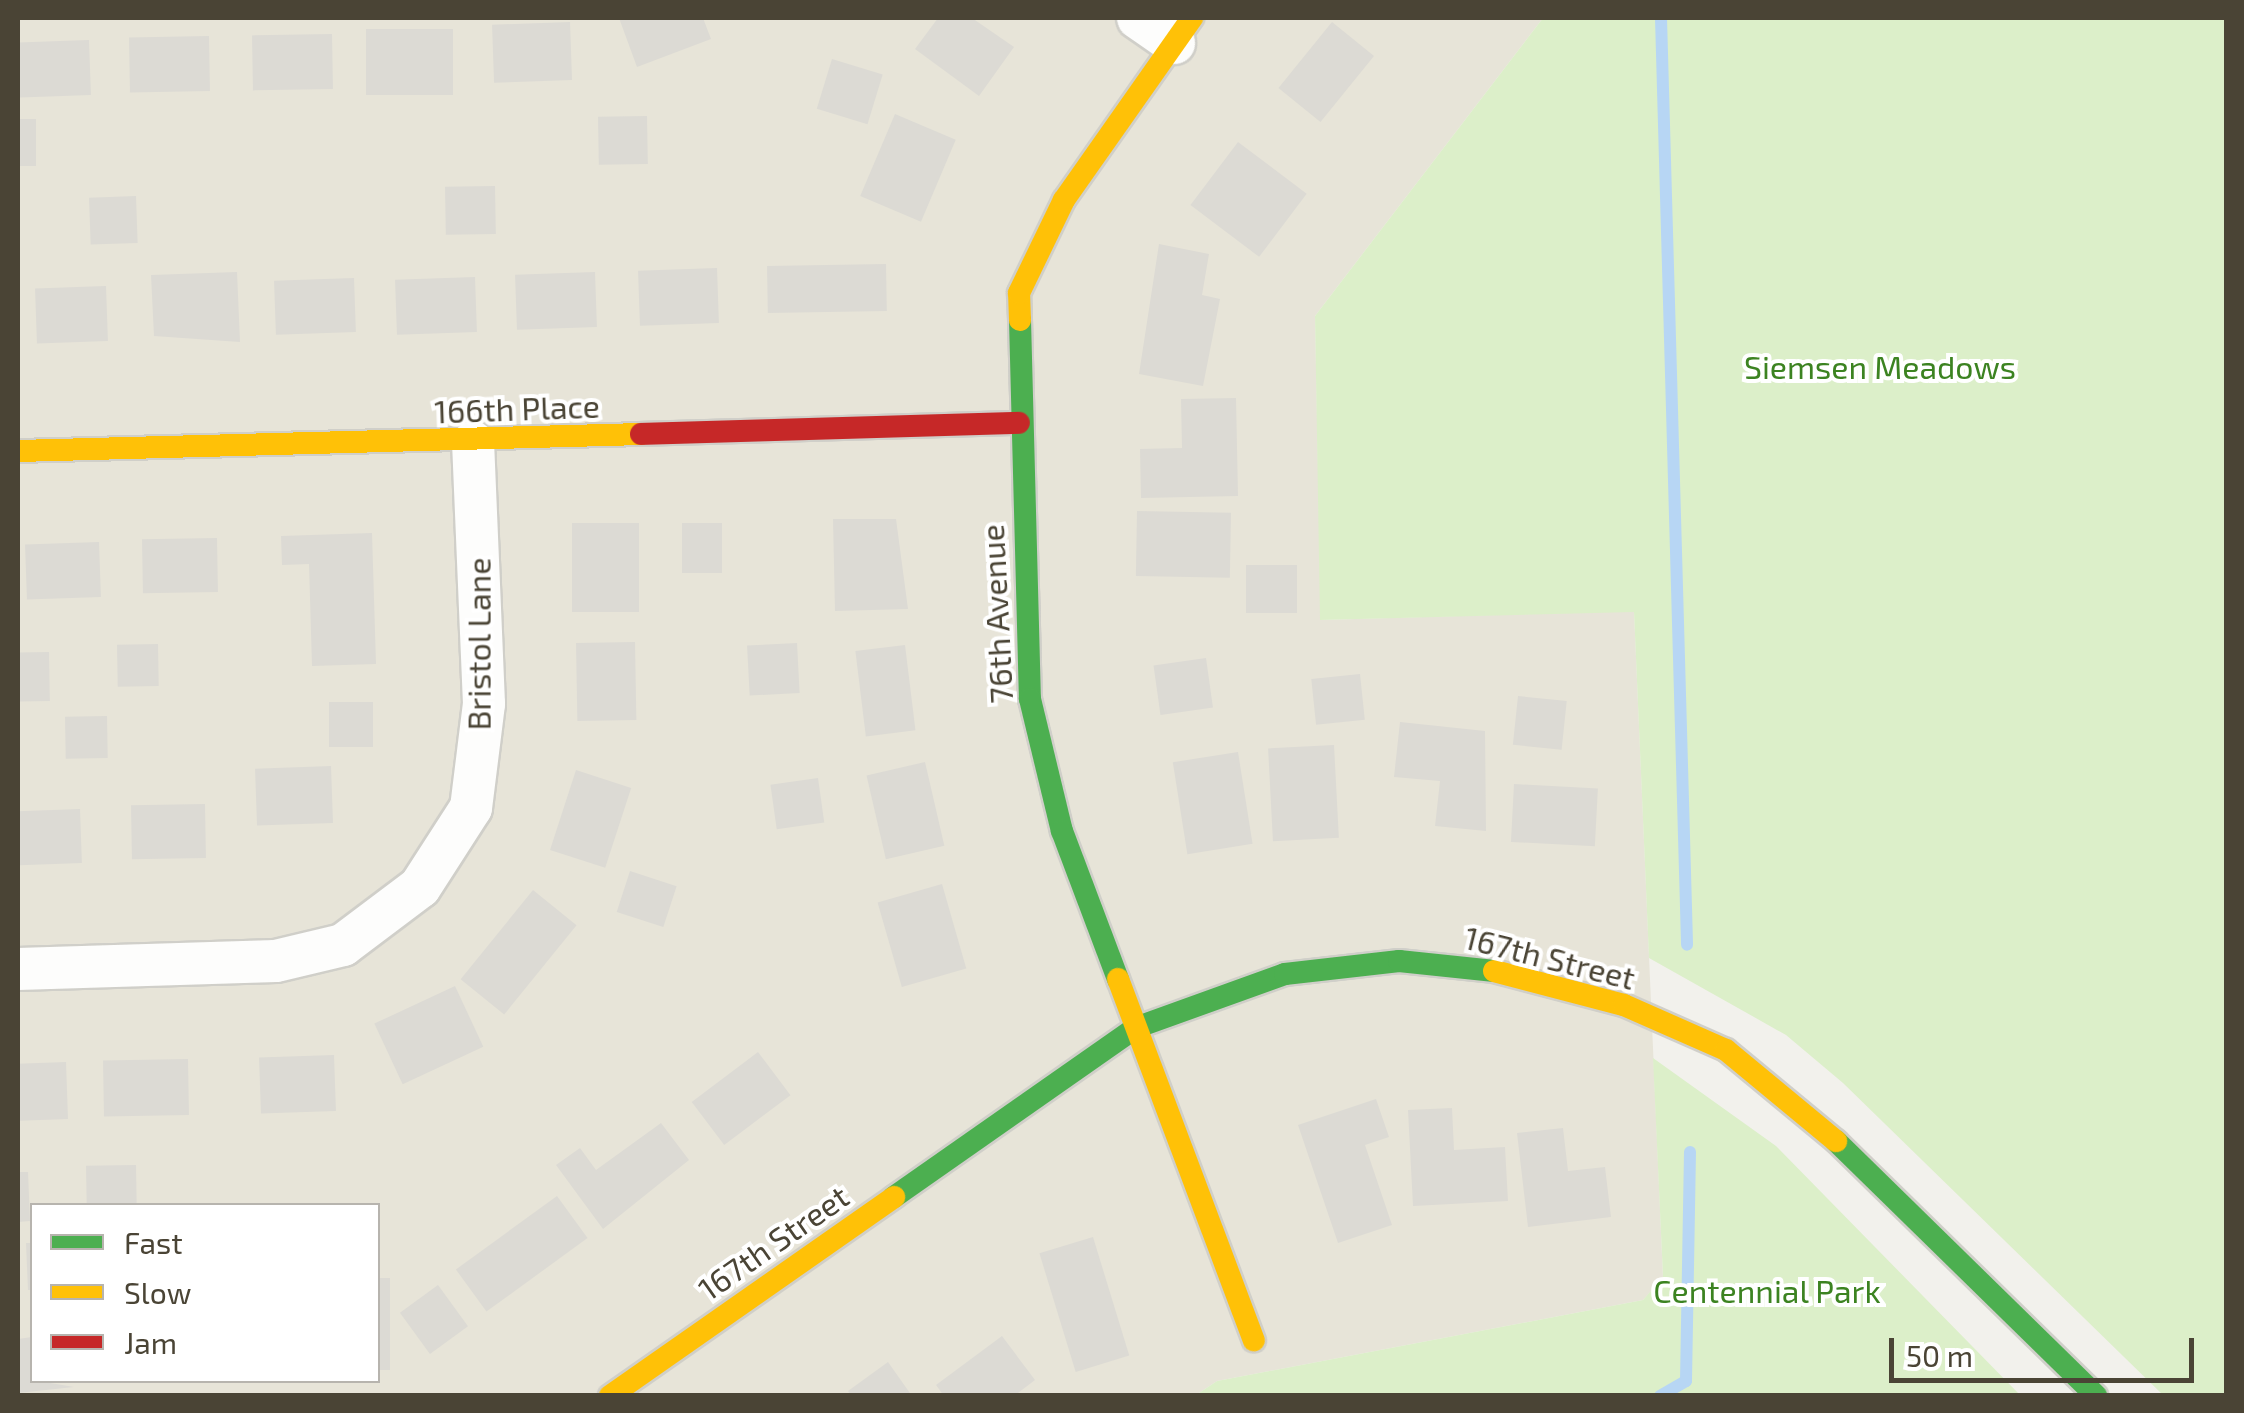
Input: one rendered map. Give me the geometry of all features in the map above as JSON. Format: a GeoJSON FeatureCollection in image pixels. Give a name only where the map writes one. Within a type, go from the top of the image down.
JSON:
{"type":"FeatureCollection","features":[{"type":"Feature","properties":{"kind":"street"},"geometry":{"type":"LineString","coordinates":[[1138,18],[1183,30]]}},
{"type":"Feature","properties":{"kind":"street","name":"76th Avenue"},"geometry":{"type":"LineString","coordinates":[[1183,30],[1064,200],[1019,292],[1019,422],[1030,699],[1062,832],[1254,1340]]}},
{"type":"Feature","properties":{"kind":"street","name":"166th Place"},"geometry":{"type":"LineString","coordinates":[[18,451],[473,442],[1019,422]]}},
{"type":"Feature","properties":{"kind":"street","name":"Bristol Lane"},"geometry":{"type":"LineString","coordinates":[[18,969],[276,962],[342,945],[420,887],[471,808],[484,704],[473,442]]}},
{"type":"Feature","properties":{"kind":"street","name":"167th Street"},"geometry":{"type":"LineString","coordinates":[[610,1396],[1135,1028],[1285,974],[1399,962],[1469,966],[1624,1005],[1726,1050],[1808,1114],[2096,1396]]}},
{"type":"Feature","properties":{"kind":"shaded area"},"geometry":{"type":"Polygon","coordinates":[[[18,18],[1543,18],[1315,316],[1321,620],[1634,611],[1663,1278],[1643,1300],[1217,1381],[1196,1395],[18,1395],[18,18]]]}},
{"type":"Feature","properties":{"kind":"green space","name":"Siemsen Meadows"},"geometry":{"type":"Polygon","coordinates":[[[1543,18],[2226,18],[2226,1395],[2163,1395],[1843,1083],[1786,1035],[1649,958],[1634,612],[1320,620],[1315,316],[1543,18]]]}},
{"type":"Feature","properties":{"kind":"green space","name":"Centennial Park"},"geometry":{"type":"Polygon","coordinates":[[[1653,1058],[1776,1146],[2020,1395],[1196,1395],[1217,1381],[1643,1300],[1663,1277],[1653,1058]]]}},
{"type":"Feature","properties":{"kind":"building"},"geometry":{"type":"Polygon","coordinates":[[[619,18],[703,18],[711,39],[637,67],[619,18]]]}},
{"type":"Feature","properties":{"kind":"building"},"geometry":{"type":"Polygon","coordinates":[[[938,18],[972,18],[1014,47],[979,96],[915,49],[938,18]]]}},
{"type":"Feature","properties":{"kind":"building"},"geometry":{"type":"Polygon","coordinates":[[[570,22],[572,80],[494,83],[492,25],[570,22]]]}},
{"type":"Feature","properties":{"kind":"building"},"geometry":{"type":"Polygon","coordinates":[[[1332,22],[1374,56],[1320,122],[1279,88],[1332,22]]]}},
{"type":"Feature","properties":{"kind":"building"},"geometry":{"type":"Polygon","coordinates":[[[366,29],[453,29],[453,95],[366,95],[366,29]]]}},
{"type":"Feature","properties":{"kind":"building"},"geometry":{"type":"Polygon","coordinates":[[[332,34],[333,89],[253,90],[252,35],[332,34]]]}},
{"type":"Feature","properties":{"kind":"building"},"geometry":{"type":"Polygon","coordinates":[[[209,36],[210,91],[130,92],[129,37],[209,36]]]}},
{"type":"Feature","properties":{"kind":"building"},"geometry":{"type":"Polygon","coordinates":[[[89,40],[91,95],[20,97],[18,42],[89,40]]]}},
{"type":"Feature","properties":{"kind":"building"},"geometry":{"type":"Polygon","coordinates":[[[832,59],[883,74],[867,124],[817,109],[832,59]]]}},
{"type":"Feature","properties":{"kind":"building"},"geometry":{"type":"Polygon","coordinates":[[[895,114],[956,140],[921,222],[860,196],[895,114]]]}},
{"type":"Feature","properties":{"kind":"building"},"geometry":{"type":"Polygon","coordinates":[[[647,116],[648,164],[599,165],[598,117],[647,116]]]}},
{"type":"Feature","properties":{"kind":"building"},"geometry":{"type":"Polygon","coordinates":[[[18,119],[36,119],[36,166],[18,166],[18,119]]]}},
{"type":"Feature","properties":{"kind":"building"},"geometry":{"type":"Polygon","coordinates":[[[1238,142],[1307,194],[1259,257],[1190,205],[1238,142]]]}},
{"type":"Feature","properties":{"kind":"building"},"geometry":{"type":"Polygon","coordinates":[[[495,186],[496,234],[446,235],[445,187],[495,186]]]}},
{"type":"Feature","properties":{"kind":"building"},"geometry":{"type":"Polygon","coordinates":[[[136,196],[138,243],[91,245],[89,198],[136,196]]]}},
{"type":"Feature","properties":{"kind":"building"},"geometry":{"type":"Polygon","coordinates":[[[1159,244],[1209,254],[1202,295],[1220,299],[1203,386],[1139,374],[1159,244]]]}},
{"type":"Feature","properties":{"kind":"building"},"geometry":{"type":"Polygon","coordinates":[[[886,264],[887,311],[768,313],[767,266],[886,264]]]}},
{"type":"Feature","properties":{"kind":"building"},"geometry":{"type":"Polygon","coordinates":[[[717,268],[719,323],[640,326],[638,271],[717,268]]]}},
{"type":"Feature","properties":{"kind":"building"},"geometry":{"type":"Polygon","coordinates":[[[237,272],[240,342],[154,336],[151,275],[237,272]]]}},
{"type":"Feature","properties":{"kind":"building"},"geometry":{"type":"Polygon","coordinates":[[[595,272],[597,327],[517,330],[515,275],[595,272]]]}},
{"type":"Feature","properties":{"kind":"building"},"geometry":{"type":"Polygon","coordinates":[[[475,277],[477,332],[397,335],[395,280],[475,277]]]}},
{"type":"Feature","properties":{"kind":"building"},"geometry":{"type":"Polygon","coordinates":[[[354,278],[356,332],[276,335],[274,281],[354,278]]]}},
{"type":"Feature","properties":{"kind":"building"},"geometry":{"type":"Polygon","coordinates":[[[106,286],[108,341],[37,343],[35,288],[106,286]]]}},
{"type":"Feature","properties":{"kind":"building"},"geometry":{"type":"Polygon","coordinates":[[[1236,398],[1238,496],[1141,498],[1140,449],[1182,448],[1181,399],[1236,398]]]}},
{"type":"Feature","properties":{"kind":"building"},"geometry":{"type":"Polygon","coordinates":[[[1137,511],[1231,513],[1230,578],[1136,576],[1137,511]]]}},
{"type":"Feature","properties":{"kind":"building"},"geometry":{"type":"Polygon","coordinates":[[[833,519],[896,519],[908,609],[835,611],[833,519]]]}},
{"type":"Feature","properties":{"kind":"building"},"geometry":{"type":"Polygon","coordinates":[[[572,523],[639,523],[639,612],[572,612],[572,523]]]}},
{"type":"Feature","properties":{"kind":"building"},"geometry":{"type":"Polygon","coordinates":[[[682,523],[722,523],[722,573],[682,573],[682,523]]]}},
{"type":"Feature","properties":{"kind":"building"},"geometry":{"type":"Polygon","coordinates":[[[372,533],[376,664],[312,666],[309,564],[282,565],[281,536],[372,533]]]}},
{"type":"Feature","properties":{"kind":"building"},"geometry":{"type":"Polygon","coordinates":[[[217,538],[218,592],[143,593],[142,539],[217,538]]]}},
{"type":"Feature","properties":{"kind":"building"},"geometry":{"type":"Polygon","coordinates":[[[99,542],[101,597],[27,600],[25,545],[99,542]]]}},
{"type":"Feature","properties":{"kind":"building"},"geometry":{"type":"Polygon","coordinates":[[[1246,565],[1297,565],[1297,613],[1246,613],[1246,565]]]}},
{"type":"Feature","properties":{"kind":"building"},"geometry":{"type":"Polygon","coordinates":[[[635,642],[636,720],[577,721],[576,643],[635,642]]]}},
{"type":"Feature","properties":{"kind":"building"},"geometry":{"type":"Polygon","coordinates":[[[797,643],[800,693],[750,696],[747,646],[797,643]]]}},
{"type":"Feature","properties":{"kind":"building"},"geometry":{"type":"Polygon","coordinates":[[[158,644],[159,686],[118,687],[117,645],[158,644]]]}},
{"type":"Feature","properties":{"kind":"building"},"geometry":{"type":"Polygon","coordinates":[[[905,645],[915,730],[866,736],[855,651],[905,645]]]}},
{"type":"Feature","properties":{"kind":"building"},"geometry":{"type":"Polygon","coordinates":[[[49,652],[50,701],[19,702],[18,653],[49,652]]]}},
{"type":"Feature","properties":{"kind":"building"},"geometry":{"type":"Polygon","coordinates":[[[1206,658],[1213,708],[1160,715],[1154,665],[1206,658]]]}},
{"type":"Feature","properties":{"kind":"building"},"geometry":{"type":"Polygon","coordinates":[[[1360,674],[1365,720],[1316,725],[1311,679],[1360,674]]]}},
{"type":"Feature","properties":{"kind":"building"},"geometry":{"type":"Polygon","coordinates":[[[1518,696],[1567,701],[1562,750],[1513,745],[1518,696]]]}},
{"type":"Feature","properties":{"kind":"building"},"geometry":{"type":"Polygon","coordinates":[[[329,702],[373,702],[373,747],[329,747],[329,702]]]}},
{"type":"Feature","properties":{"kind":"building"},"geometry":{"type":"Polygon","coordinates":[[[107,716],[108,758],[66,759],[65,717],[107,716]]]}},
{"type":"Feature","properties":{"kind":"building"},"geometry":{"type":"Polygon","coordinates":[[[1400,722],[1485,731],[1486,831],[1435,826],[1440,781],[1394,777],[1400,722]]]}},
{"type":"Feature","properties":{"kind":"building"},"geometry":{"type":"Polygon","coordinates":[[[1334,745],[1339,838],[1273,841],[1268,748],[1334,745]]]}},
{"type":"Feature","properties":{"kind":"building"},"geometry":{"type":"Polygon","coordinates":[[[1238,752],[1253,844],[1187,854],[1173,762],[1238,752]]]}},
{"type":"Feature","properties":{"kind":"building"},"geometry":{"type":"Polygon","coordinates":[[[925,762],[944,846],[886,859],[867,775],[925,762]]]}},
{"type":"Feature","properties":{"kind":"building"},"geometry":{"type":"Polygon","coordinates":[[[331,766],[333,823],[257,826],[255,769],[331,766]]]}},
{"type":"Feature","properties":{"kind":"building"},"geometry":{"type":"Polygon","coordinates":[[[576,770],[631,788],[605,868],[550,850],[576,770]]]}},
{"type":"Feature","properties":{"kind":"building"},"geometry":{"type":"Polygon","coordinates":[[[818,778],[824,823],[777,829],[770,785],[818,778]]]}},
{"type":"Feature","properties":{"kind":"building"},"geometry":{"type":"Polygon","coordinates":[[[1514,784],[1598,788],[1595,846],[1511,842],[1514,784]]]}},
{"type":"Feature","properties":{"kind":"building"},"geometry":{"type":"Polygon","coordinates":[[[205,804],[206,858],[132,859],[131,805],[205,804]]]}},
{"type":"Feature","properties":{"kind":"building"},"geometry":{"type":"Polygon","coordinates":[[[80,809],[82,863],[20,865],[18,811],[80,809]]]}},
{"type":"Feature","properties":{"kind":"building"},"geometry":{"type":"Polygon","coordinates":[[[630,871],[677,886],[663,927],[617,912],[630,871]]]}},
{"type":"Feature","properties":{"kind":"building"},"geometry":{"type":"Polygon","coordinates":[[[942,884],[966,969],[902,987],[878,902],[942,884]]]}},
{"type":"Feature","properties":{"kind":"building"},"geometry":{"type":"Polygon","coordinates":[[[533,890],[577,925],[504,1015],[461,979],[533,890]]]}},
{"type":"Feature","properties":{"kind":"building"},"geometry":{"type":"Polygon","coordinates":[[[455,986],[483,1047],[403,1084],[374,1024],[455,986]]]}},
{"type":"Feature","properties":{"kind":"building"},"geometry":{"type":"Polygon","coordinates":[[[758,1052],[790,1095],[724,1145],[692,1102],[758,1052]]]}},
{"type":"Feature","properties":{"kind":"building"},"geometry":{"type":"Polygon","coordinates":[[[334,1055],[336,1111],[261,1114],[259,1058],[334,1055]]]}},
{"type":"Feature","properties":{"kind":"building"},"geometry":{"type":"Polygon","coordinates":[[[188,1059],[189,1115],[104,1116],[103,1060],[188,1059]]]}},
{"type":"Feature","properties":{"kind":"building"},"geometry":{"type":"Polygon","coordinates":[[[66,1062],[68,1119],[20,1121],[18,1064],[66,1062]]]}},
{"type":"Feature","properties":{"kind":"building"},"geometry":{"type":"Polygon","coordinates":[[[1376,1099],[1389,1137],[1365,1145],[1392,1225],[1338,1243],[1298,1125],[1376,1099]]]}},
{"type":"Feature","properties":{"kind":"building"},"geometry":{"type":"Polygon","coordinates":[[[1452,1108],[1454,1150],[1505,1147],[1508,1201],[1413,1206],[1408,1110],[1452,1108]]]}},
{"type":"Feature","properties":{"kind":"building"},"geometry":{"type":"Polygon","coordinates":[[[661,1123],[689,1160],[603,1229],[556,1165],[580,1148],[596,1170],[661,1123]]]}},
{"type":"Feature","properties":{"kind":"building"},"geometry":{"type":"Polygon","coordinates":[[[1563,1128],[1568,1171],[1605,1167],[1611,1217],[1528,1227],[1517,1133],[1563,1128]]]}},
{"type":"Feature","properties":{"kind":"building"},"geometry":{"type":"Polygon","coordinates":[[[136,1165],[137,1203],[87,1203],[86,1166],[136,1165]]]}},
{"type":"Feature","properties":{"kind":"building"},"geometry":{"type":"Polygon","coordinates":[[[18,1172],[28,1172],[30,1221],[18,1222],[18,1172]]]}},
{"type":"Feature","properties":{"kind":"building"},"geometry":{"type":"Polygon","coordinates":[[[557,1196],[588,1238],[486,1312],[456,1269],[557,1196]]]}},
{"type":"Feature","properties":{"kind":"building"},"geometry":{"type":"Polygon","coordinates":[[[1093,1237],[1129,1356],[1076,1372],[1039,1253],[1093,1237]]]}},
{"type":"Feature","properties":{"kind":"building"},"geometry":{"type":"Polygon","coordinates":[[[26,1243],[30,1243],[30,1290],[26,1243]]]}},
{"type":"Feature","properties":{"kind":"building"},"geometry":{"type":"Polygon","coordinates":[[[380,1278],[390,1278],[390,1370],[380,1370],[380,1278]]]}},
{"type":"Feature","properties":{"kind":"building"},"geometry":{"type":"Polygon","coordinates":[[[438,1285],[468,1326],[430,1354],[400,1313],[438,1285]]]}},
{"type":"Feature","properties":{"kind":"building"},"geometry":{"type":"Polygon","coordinates":[[[1002,1336],[1035,1380],[1014,1396],[944,1396],[936,1385],[1002,1336]]]}},
{"type":"Feature","properties":{"kind":"building"},"geometry":{"type":"Polygon","coordinates":[[[30,1337],[30,1383],[74,1387],[18,1393],[18,1339],[30,1337]]]}},
{"type":"Feature","properties":{"kind":"building"},"geometry":{"type":"Polygon","coordinates":[[[888,1362],[912,1396],[851,1396],[848,1391],[888,1362]]]}},
{"type":"Feature","properties":{"kind":"waterway"},"geometry":{"type":"LineString","coordinates":[[1661,18],[1687,945]]}},
{"type":"Feature","properties":{"kind":"waterway"},"geometry":{"type":"LineString","coordinates":[[1660,1396],[1686,1381],[1690,1152]]}},
{"type":"Feature","properties":{"kind":"traffic: fast"},"geometry":{"type":"LineString","coordinates":[[1020,320],[1030,699],[1062,831],[1118,979]]}},
{"type":"Feature","properties":{"kind":"traffic: fast"},"geometry":{"type":"LineString","coordinates":[[894,1197],[1135,1028],[1285,974],[1399,961],[1494,971]]}},
{"type":"Feature","properties":{"kind":"traffic: fast"},"geometry":{"type":"LineString","coordinates":[[1836,1141],[2096,1396]]}},
{"type":"Feature","properties":{"kind":"traffic: slow"},"geometry":{"type":"LineString","coordinates":[[1020,320],[1019,293],[1064,200],[1192,18]]}},
{"type":"Feature","properties":{"kind":"traffic: slow"},"geometry":{"type":"LineString","coordinates":[[18,451],[641,434]]}},
{"type":"Feature","properties":{"kind":"traffic: slow"},"geometry":{"type":"LineString","coordinates":[[1494,971],[1624,1005],[1726,1050],[1836,1141]]}},
{"type":"Feature","properties":{"kind":"traffic: slow"},"geometry":{"type":"LineString","coordinates":[[1118,979],[1254,1340]]}},
{"type":"Feature","properties":{"kind":"traffic: slow"},"geometry":{"type":"LineString","coordinates":[[610,1396],[894,1197]]}},
{"type":"Feature","properties":{"kind":"traffic: jam"},"geometry":{"type":"LineString","coordinates":[[641,434],[1019,423]]}}]}
